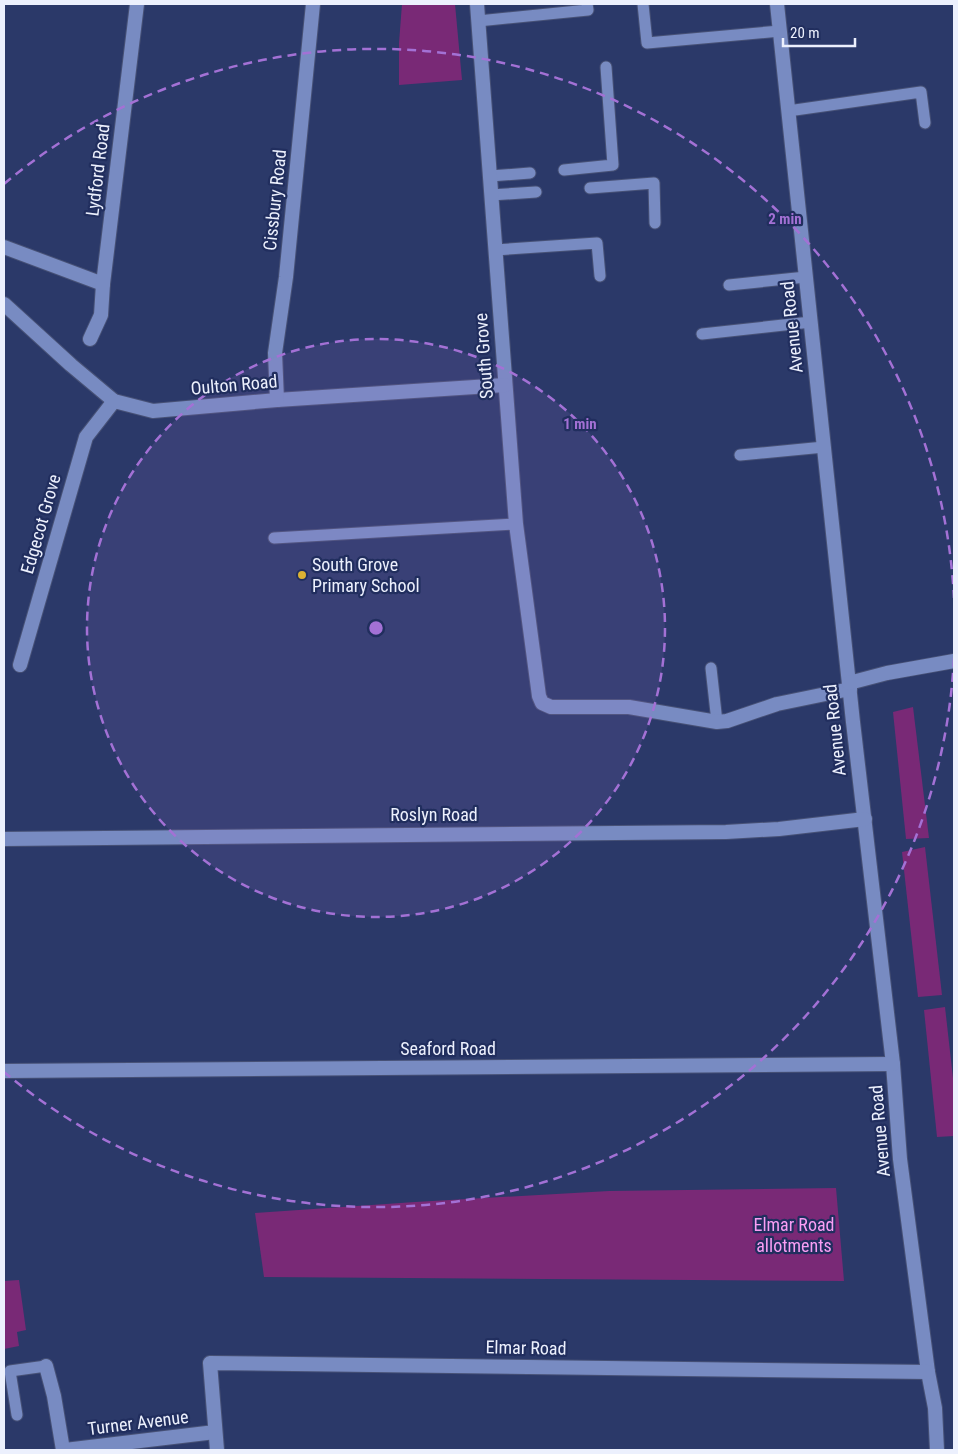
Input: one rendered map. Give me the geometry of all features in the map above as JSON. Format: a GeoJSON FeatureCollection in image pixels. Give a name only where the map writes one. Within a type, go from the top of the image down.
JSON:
{"type":"FeatureCollection","features":[{"type":"Feature","properties":{"kind":"street","name":"Lydford Road"},"geometry":{"type":"LineString","coordinates":[[90,339],[101,315],[103,284],[137,4]]}},
{"type":"Feature","properties":{"kind":"street","name":"Cissbury Road"},"geometry":{"type":"LineString","coordinates":[[277,400],[275,353],[286,277],[313,4]]}},
{"type":"Feature","properties":{"kind":"street","name":"South Grove"},"geometry":{"type":"LineString","coordinates":[[477,4],[516,524],[538,696],[542,703],[551,707],[628,707],[717,722]]}},
{"type":"Feature","properties":{"kind":"street","name":"Avenue Road"},"geometry":{"type":"LineString","coordinates":[[777,4],[849,686],[893,1064],[900,1159],[928,1372],[935,1408],[937,1450]]}},
{"type":"Feature","properties":{"kind":"street"},"geometry":{"type":"LineString","coordinates":[[4,247],[103,284]]}},
{"type":"Feature","properties":{"kind":"street","name":"Oulton Road"},"geometry":{"type":"LineString","coordinates":[[4,304],[70,365],[114,401],[153,411],[277,400],[505,385]]}},
{"type":"Feature","properties":{"kind":"street","name":"Edgecot Grove"},"geometry":{"type":"LineString","coordinates":[[20,665],[86,437],[114,401]]}},
{"type":"Feature","properties":{"kind":"street"},"geometry":{"type":"LineString","coordinates":[[717,722],[727,721],[778,704],[849,686],[887,673],[954,661]]}},
{"type":"Feature","properties":{"kind":"street","name":"Roslyn Road"},"geometry":{"type":"LineString","coordinates":[[4,839],[726,832],[779,829],[865,819]]}},
{"type":"Feature","properties":{"kind":"street","name":"Seaford Road"},"geometry":{"type":"LineString","coordinates":[[4,1071],[893,1064]]}},
{"type":"Feature","properties":{"kind":"street","name":"Elmar Road"},"geometry":{"type":"LineString","coordinates":[[217,1450],[210,1363],[928,1372]]}},
{"type":"Feature","properties":{"kind":"street"},"geometry":{"type":"LineString","coordinates":[[46,1366],[54,1396],[64,1450]]}},
{"type":"Feature","properties":{"kind":"street","name":"Turner Avenue"},"geometry":{"type":"LineString","coordinates":[[64,1450],[215,1432]]}},
{"type":"Feature","properties":{"kind":"lane"},"geometry":{"type":"LineString","coordinates":[[478,21],[588,10],[587,4]]}},
{"type":"Feature","properties":{"kind":"lane"},"geometry":{"type":"LineString","coordinates":[[643,4],[646,42],[780,31]]}},
{"type":"Feature","properties":{"kind":"lane"},"geometry":{"type":"LineString","coordinates":[[564,170],[613,166],[606,67]]}},
{"type":"Feature","properties":{"kind":"lane"},"geometry":{"type":"LineString","coordinates":[[788,111],[921,92],[926,123]]}},
{"type":"Feature","properties":{"kind":"lane"},"geometry":{"type":"LineString","coordinates":[[490,176],[530,173]]}},
{"type":"Feature","properties":{"kind":"lane"},"geometry":{"type":"LineString","coordinates":[[590,188],[654,182],[655,223]]}},
{"type":"Feature","properties":{"kind":"lane"},"geometry":{"type":"LineString","coordinates":[[491,195],[536,192]]}},
{"type":"Feature","properties":{"kind":"lane"},"geometry":{"type":"LineString","coordinates":[[495,250],[597,243],[600,276]]}},
{"type":"Feature","properties":{"kind":"lane"},"geometry":{"type":"LineString","coordinates":[[729,285],[806,277]]}},
{"type":"Feature","properties":{"kind":"lane"},"geometry":{"type":"LineString","coordinates":[[702,334],[811,322]]}},
{"type":"Feature","properties":{"kind":"lane"},"geometry":{"type":"LineString","coordinates":[[740,455],[824,447]]}},
{"type":"Feature","properties":{"kind":"lane"},"geometry":{"type":"LineString","coordinates":[[274,538],[516,524]]}},
{"type":"Feature","properties":{"kind":"lane"},"geometry":{"type":"LineString","coordinates":[[711,668],[717,722]]}},
{"type":"Feature","properties":{"kind":"lane"},"geometry":{"type":"LineString","coordinates":[[17,1416],[10,1371],[46,1366]]}},
{"type":"Feature","properties":{"kind":"green space"},"geometry":{"type":"Polygon","coordinates":[[[402,4],[455,4],[462,80],[399,85],[399,43],[402,4]]]}},
{"type":"Feature","properties":{"kind":"green space"},"geometry":{"type":"Polygon","coordinates":[[[913,707],[929,838],[906,839],[893,712],[913,707]]]}},
{"type":"Feature","properties":{"kind":"green space"},"geometry":{"type":"Polygon","coordinates":[[[925,847],[942,995],[918,997],[902,852],[925,847]]]}},
{"type":"Feature","properties":{"kind":"green space"},"geometry":{"type":"Polygon","coordinates":[[[945,1007],[954,1087],[954,1136],[937,1137],[924,1010],[945,1007]]]}},
{"type":"Feature","properties":{"kind":"green space","name":"Elmar Road allotments"},"geometry":{"type":"Polygon","coordinates":[[[836,1188],[844,1281],[264,1277],[255,1213],[609,1191],[836,1188]]]}},
{"type":"Feature","properties":{"kind":"green space"},"geometry":{"type":"Polygon","coordinates":[[[19,1280],[26,1330],[17,1332],[19,1346],[4,1349],[4,1281],[19,1280]]]}},
{"type":"Feature","properties":{"kind":"place","name":"South Grove Primary School"},"geometry":{"type":"Point","coordinates":[302,575]}}]}
